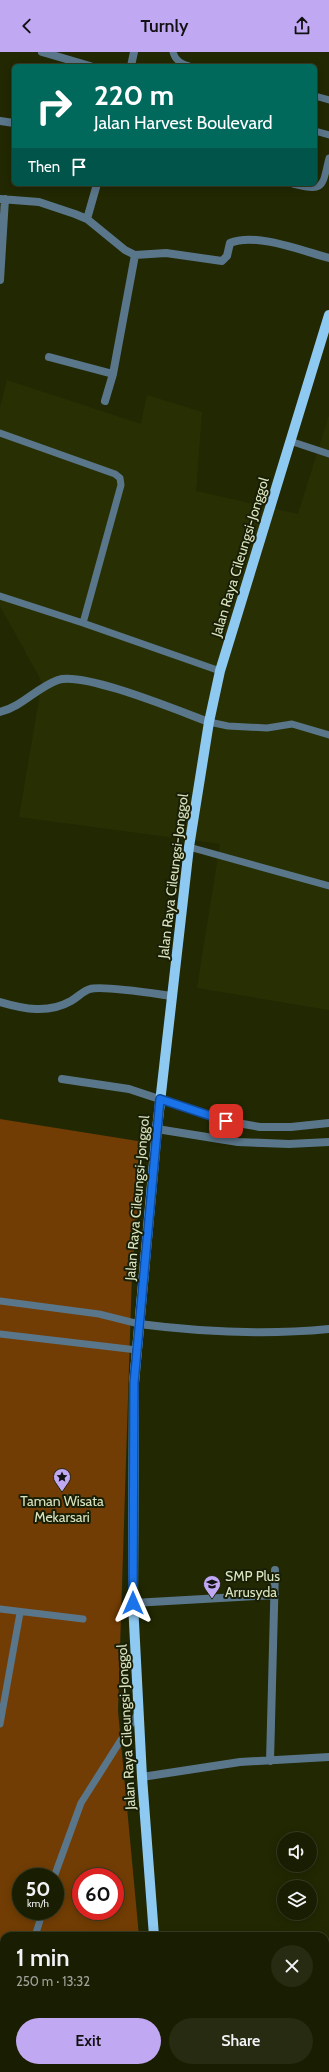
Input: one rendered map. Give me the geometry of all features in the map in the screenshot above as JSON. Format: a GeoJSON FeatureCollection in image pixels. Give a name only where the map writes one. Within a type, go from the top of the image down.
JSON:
{"type":"FeatureCollection","features":[{"type":"Feature","properties":{"kind":"main road","name":"Jalan Raya Cileungsi-Jonggol"},"geometry":{"type":"LineString","coordinates":[[154,1932],[142,1777],[133,1603],[134,1383],[160,1099],[189,847],[209,722],[220,671],[328,318]]}},
{"type":"Feature","properties":{"kind":"street"},"geometry":{"type":"LineString","coordinates":[[42,52],[83,64]]}},
{"type":"Feature","properties":{"kind":"street"},"geometry":{"type":"LineString","coordinates":[[131,64],[134,52]]}},
{"type":"Feature","properties":{"kind":"street"},"geometry":{"type":"LineString","coordinates":[[0,121],[12,123]]}},
{"type":"Feature","properties":{"kind":"street"},"geometry":{"type":"LineString","coordinates":[[87,219],[96,186]]}},
{"type":"Feature","properties":{"kind":"street"},"geometry":{"type":"LineString","coordinates":[[0,280],[3,199],[39,202],[52,205],[87,219],[125,250],[135,255],[166,253],[222,261],[226,256],[230,243],[246,240],[275,244],[329,258]]}},
{"type":"Feature","properties":{"kind":"street"},"geometry":{"type":"LineString","coordinates":[[105,401],[113,374],[135,255]]}},
{"type":"Feature","properties":{"kind":"street"},"geometry":{"type":"LineString","coordinates":[[49,357],[113,374]]}},
{"type":"Feature","properties":{"kind":"street"},"geometry":{"type":"LineString","coordinates":[[0,712],[15,708],[44,686],[59,680],[73,678],[98,683],[209,722]]}},
{"type":"Feature","properties":{"kind":"street"},"geometry":{"type":"LineString","coordinates":[[0,1002],[26,1008],[54,1009],[71,1001],[90,989],[108,989],[172,996]]}},
{"type":"Feature","properties":{"kind":"street"},"geometry":{"type":"LineString","coordinates":[[62,1079],[129,1089],[226,1121],[260,1127],[290,1127],[329,1123]]}},
{"type":"Feature","properties":{"kind":"street"},"geometry":{"type":"LineString","coordinates":[[157,1129],[238,1142],[290,1144],[329,1142]]}},
{"type":"Feature","properties":{"kind":"street"},"geometry":{"type":"LineString","coordinates":[[139,1324],[169,1328],[241,1331],[287,1332],[329,1329]]}},
{"type":"Feature","properties":{"kind":"street"},"geometry":{"type":"LineString","coordinates":[[270,1760],[275,1570]]}},
{"type":"Feature","properties":{"kind":"street"},"geometry":{"type":"LineString","coordinates":[[133,1603],[274,1596]]}},
{"type":"Feature","properties":{"kind":"street"},"geometry":{"type":"LineString","coordinates":[[142,1777],[240,1762],[329,1757]]}},
{"type":"Feature","properties":{"kind":"lane"},"geometry":{"type":"LineString","coordinates":[[173,52],[174,57],[182,64]]}},
{"type":"Feature","properties":{"kind":"lane"},"geometry":{"type":"LineString","coordinates":[[317,97],[329,100]]}},
{"type":"Feature","properties":{"kind":"lane"},"geometry":{"type":"LineString","coordinates":[[317,131],[329,134]]}},
{"type":"Feature","properties":{"kind":"lane"},"geometry":{"type":"LineString","coordinates":[[302,186],[311,188],[318,187],[323,183],[329,158]]}},
{"type":"Feature","properties":{"kind":"lane"},"geometry":{"type":"LineString","coordinates":[[0,433],[115,474],[120,478],[121,485],[83,623]]}},
{"type":"Feature","properties":{"kind":"lane"},"geometry":{"type":"LineString","coordinates":[[290,441],[329,454]]}},
{"type":"Feature","properties":{"kind":"lane"},"geometry":{"type":"LineString","coordinates":[[0,596],[83,623],[220,671]]}},
{"type":"Feature","properties":{"kind":"lane"},"geometry":{"type":"LineString","coordinates":[[209,722],[228,726],[267,728],[292,724],[329,735]]}},
{"type":"Feature","properties":{"kind":"lane"},"geometry":{"type":"LineString","coordinates":[[189,847],[329,886]]}},
{"type":"Feature","properties":{"kind":"lane"},"geometry":{"type":"LineString","coordinates":[[0,1301],[99,1314],[139,1324]]}},
{"type":"Feature","properties":{"kind":"lane"},"geometry":{"type":"LineString","coordinates":[[0,1334],[137,1350]]}},
{"type":"Feature","properties":{"kind":"lane"},"geometry":{"type":"LineString","coordinates":[[0,1609],[20,1613],[84,1619]]}},
{"type":"Feature","properties":{"kind":"lane"},"geometry":{"type":"LineString","coordinates":[[0,1724],[20,1613]]}},
{"type":"Feature","properties":{"kind":"lane"},"geometry":{"type":"LineString","coordinates":[[57,1868],[82,1803],[138,1713]]}},
{"type":"Feature","properties":{"kind":"lane"},"geometry":{"type":"LineString","coordinates":[[36,1932],[40,1920]]}},
{"type":"Feature","properties":{"kind":"shaded area"},"geometry":{"type":"Polygon","coordinates":[[[7,380],[141,424],[147,395],[202,412],[196,491],[298,514],[329,415],[329,1010],[197,988],[220,844],[19,817],[42,682],[0,606],[0,408],[7,380]]]}},
{"type":"Feature","properties":{"kind":"shaded area","name":"Taman Wisata Mekarsari"},"geometry":{"type":"Polygon","coordinates":[[[0,1119],[144,1142],[132,1273],[118,1711],[139,1932],[0,1932],[0,1119]]]}},
{"type":"Feature","properties":{"kind":"place","name":"Taman Wisata Mekarsari"},"geometry":{"type":"Point","coordinates":[62,1492]}},
{"type":"Feature","properties":{"kind":"place","name":"SMP Plus Arrusyda"},"geometry":{"type":"Point","coordinates":[212,1599]}},
{"type":"Feature","properties":{"kind":"route"},"geometry":{"type":"LineString","coordinates":[[133,1603],[134,1383],[160,1099],[226,1121]]}}]}
